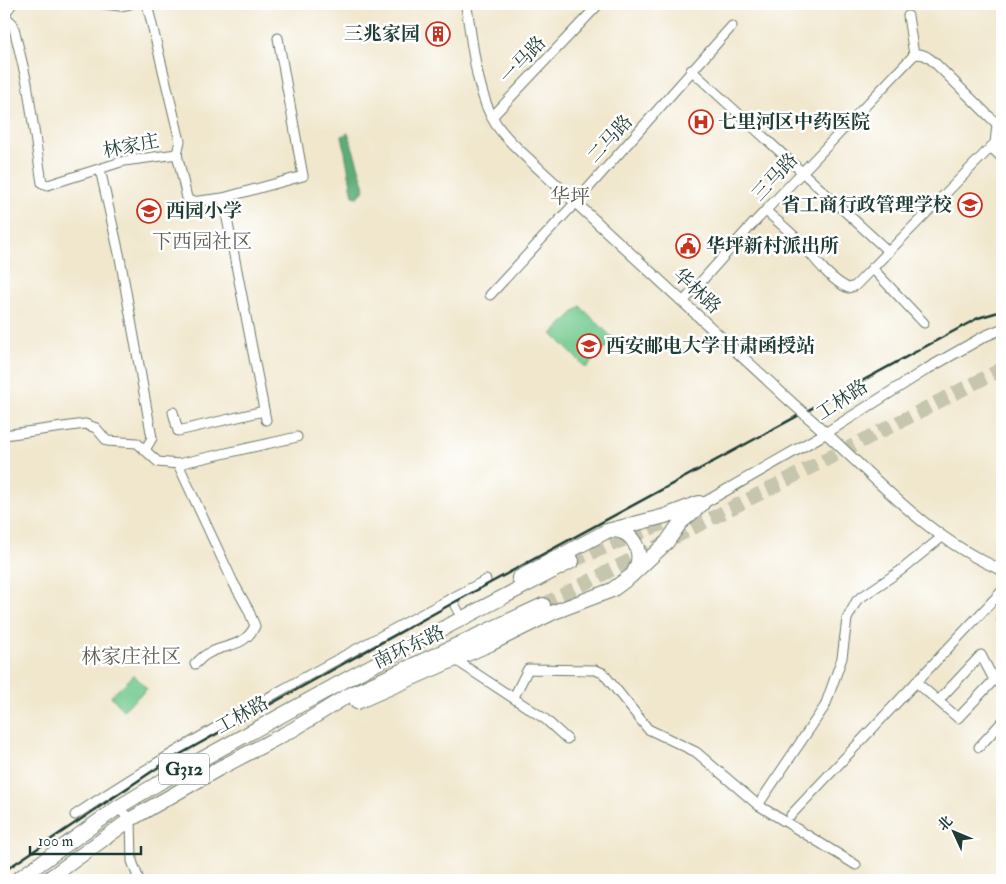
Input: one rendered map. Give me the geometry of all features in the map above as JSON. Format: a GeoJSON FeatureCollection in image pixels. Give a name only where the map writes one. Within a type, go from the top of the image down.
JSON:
{"type":"FeatureCollection","features":[{"type":"Feature","properties":{"kind":"highway"},"geometry":{"type":"LineString","coordinates":[[360,672],[388,649],[607,531],[665,516],[698,502],[702,504]]}},
{"type":"Feature","properties":{"kind":"highway"},"geometry":{"type":"LineString","coordinates":[[294,729],[454,659],[554,612],[612,590],[631,576],[667,542],[680,523],[702,504]]}},
{"type":"Feature","properties":{"kind":"highway"},"geometry":{"type":"LineString","coordinates":[[607,531],[616,530],[624,533],[636,545],[639,561],[636,570],[631,576]]}},
{"type":"Feature","properties":{"kind":"highway","name":"南环东路"},"geometry":{"type":"LineString","coordinates":[[360,672],[572,561]]}},
{"type":"Feature","properties":{"kind":"highway","name":"南环东路"},"geometry":{"type":"LineString","coordinates":[[294,729],[348,696],[543,605]]}},
{"type":"Feature","properties":{"kind":"highway","name":"工林路"},"geometry":{"type":"LineString","coordinates":[[17,880],[117,808],[162,781],[360,672]]}},
{"type":"Feature","properties":{"kind":"highway","name":"工林路"},"geometry":{"type":"LineString","coordinates":[[47,880],[130,820],[218,769],[294,729]]}},
{"type":"Feature","properties":{"kind":"street"},"geometry":{"type":"LineString","coordinates":[[4,15],[12,4]]}},
{"type":"Feature","properties":{"kind":"street"},"geometry":{"type":"LineString","coordinates":[[104,4],[120,6],[130,4]]}},
{"type":"Feature","properties":{"kind":"street"},"geometry":{"type":"LineString","coordinates":[[147,4],[180,142],[177,154]]}},
{"type":"Feature","properties":{"kind":"street","name":"华林路"},"geometry":{"type":"LineString","coordinates":[[466,4],[481,88],[492,117],[504,134],[522,153],[826,433],[859,466],[942,537],[973,557],[1002,570]]}},
{"type":"Feature","properties":{"kind":"street","name":"一马路"},"geometry":{"type":"LineString","coordinates":[[492,117],[599,4]]}},
{"type":"Feature","properties":{"kind":"street","name":"林家庄"},"geometry":{"type":"LineString","coordinates":[[4,15],[13,24],[27,83],[42,183],[48,185],[124,161],[177,154],[187,198],[191,202],[223,198]]}},
{"type":"Feature","properties":{"kind":"street"},"geometry":{"type":"LineString","coordinates":[[766,211],[803,245],[812,258],[840,285],[848,288],[855,286],[995,143],[997,124],[934,62],[926,56],[918,54],[914,56],[908,16]]}},
{"type":"Feature","properties":{"kind":"street","name":"二马路"},"geometry":{"type":"LineString","coordinates":[[490,295],[576,202],[732,26]]}},
{"type":"Feature","properties":{"kind":"street"},"geometry":{"type":"LineString","coordinates":[[173,412],[178,431],[265,415],[223,198],[303,176],[278,38]]}},
{"type":"Feature","properties":{"kind":"street","name":"三马路"},"geometry":{"type":"LineString","coordinates":[[683,302],[766,211],[914,56]]}},
{"type":"Feature","properties":{"kind":"street"},"geometry":{"type":"LineString","coordinates":[[691,70],[889,252]]}},
{"type":"Feature","properties":{"kind":"street"},"geometry":{"type":"LineString","coordinates":[[990,147],[1002,158]]}},
{"type":"Feature","properties":{"kind":"street"},"geometry":{"type":"LineString","coordinates":[[100,169],[119,251],[152,438],[145,450]]}},
{"type":"Feature","properties":{"kind":"street"},"geometry":{"type":"LineString","coordinates":[[872,268],[924,323]]}},
{"type":"Feature","properties":{"kind":"street","name":"工林路"},"geometry":{"type":"LineString","coordinates":[[702,504],[826,433],[927,369],[985,336],[1002,329]]}},
{"type":"Feature","properties":{"kind":"street"},"geometry":{"type":"LineString","coordinates":[[4,435],[85,424],[96,428],[107,441],[137,443],[158,462],[178,464],[297,436]]}},
{"type":"Feature","properties":{"kind":"street"},"geometry":{"type":"LineString","coordinates":[[178,464],[255,626],[252,633],[242,642],[204,656],[195,664]]}},
{"type":"Feature","properties":{"kind":"street"},"geometry":{"type":"LineString","coordinates":[[758,804],[825,706],[842,658],[847,619],[857,600],[900,571],[942,537]]}},
{"type":"Feature","properties":{"kind":"street"},"geometry":{"type":"LineString","coordinates":[[75,815],[140,772],[206,732],[486,580]]}},
{"type":"Feature","properties":{"kind":"street"},"geometry":{"type":"LineString","coordinates":[[791,815],[1002,591]]}},
{"type":"Feature","properties":{"kind":"street"},"geometry":{"type":"LineString","coordinates":[[451,598],[458,611]]}},
{"type":"Feature","properties":{"kind":"street"},"geometry":{"type":"LineString","coordinates":[[916,682],[938,701],[958,718],[994,680],[981,655],[938,701]]}},
{"type":"Feature","properties":{"kind":"street"},"geometry":{"type":"LineString","coordinates":[[454,659],[514,697],[545,719],[568,739]]}},
{"type":"Feature","properties":{"kind":"street"},"geometry":{"type":"LineString","coordinates":[[514,697],[528,669],[595,670],[603,673],[648,729],[696,752],[758,804],[856,865]]}},
{"type":"Feature","properties":{"kind":"street"},"geometry":{"type":"LineString","coordinates":[[979,747],[1002,722]]}},
{"type":"Feature","properties":{"kind":"street"},"geometry":{"type":"LineString","coordinates":[[117,808],[130,820],[132,861],[139,880]]}},
{"type":"Feature","properties":{"kind":"green space"},"geometry":{"type":"Polygon","coordinates":[[[348,133],[365,187],[358,197],[353,196],[342,136],[348,133]]]}},
{"type":"Feature","properties":{"kind":"green space"},"geometry":{"type":"Polygon","coordinates":[[[580,306],[614,339],[586,368],[552,334],[580,306]]]}},
{"type":"Feature","properties":{"kind":"green space"},"geometry":{"type":"Polygon","coordinates":[[[134,675],[147,689],[123,710],[111,696],[134,675]]]}},
{"type":"Feature","properties":{"kind":"tunnel"},"geometry":{"type":"LineString","coordinates":[[543,605],[1002,369]]}},
{"type":"Feature","properties":{"kind":"tunnel"},"geometry":{"type":"LineString","coordinates":[[572,561],[676,518]]}},
{"type":"Feature","properties":{"kind":"railway"},"geometry":{"type":"LineString","coordinates":[[4,871],[166,762],[453,603],[978,318],[1002,311]]}},
{"type":"Feature","properties":{"kind":"place","name":"三兆家园"},"geometry":{"type":"Point","coordinates":[438,34]}},
{"type":"Feature","properties":{"kind":"place","name":"七里河区中药医院"},"geometry":{"type":"Point","coordinates":[701,122]}},
{"type":"Feature","properties":{"kind":"place","name":"省工商行政管理学校"},"geometry":{"type":"Point","coordinates":[970,205]}},
{"type":"Feature","properties":{"kind":"place","name":"西园小学"},"geometry":{"type":"Point","coordinates":[149,211]}},
{"type":"Feature","properties":{"kind":"place","name":"华坪新村派出所"},"geometry":{"type":"Point","coordinates":[688,246]}},
{"type":"Feature","properties":{"kind":"place","name":"西安邮电大学甘肃函授站"},"geometry":{"type":"Point","coordinates":[589,346]}},
{"type":"Feature","properties":{"kind":"district","name":"华坪"},"geometry":{"type":"Point","coordinates":[570,196]}},
{"type":"Feature","properties":{"kind":"district","name":"下西园社区"},"geometry":{"type":"Point","coordinates":[202,241]}},
{"type":"Feature","properties":{"kind":"district","name":"林家庄社区"},"geometry":{"type":"Point","coordinates":[131,656]}}]}
